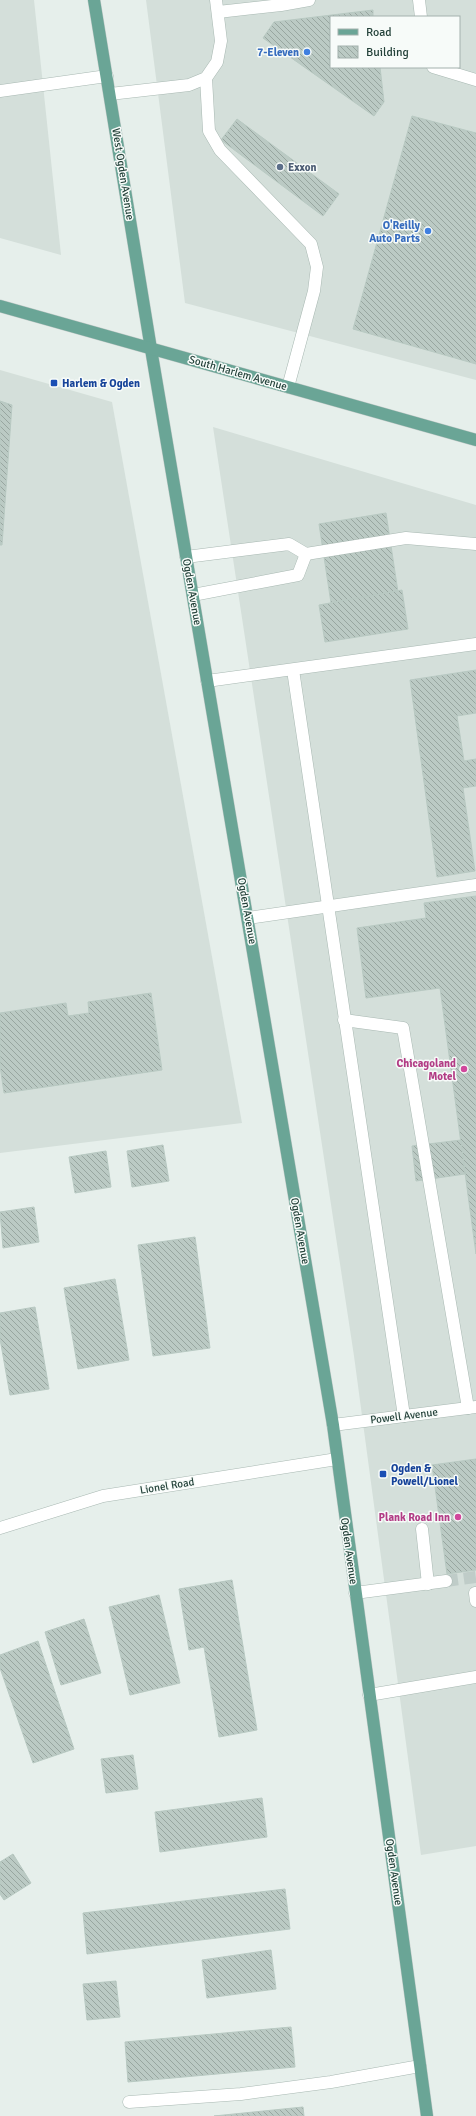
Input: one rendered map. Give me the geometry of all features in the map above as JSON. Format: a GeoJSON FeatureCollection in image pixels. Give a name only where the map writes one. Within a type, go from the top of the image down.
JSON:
{"type":"FeatureCollection","features":[{"type":"Feature","properties":{"kind":"main road","name":"West Ogden Avenue"},"geometry":{"type":"LineString","coordinates":[[94,0],[151,349]]}},
{"type":"Feature","properties":{"kind":"main road","name":"South Harlem Avenue"},"geometry":{"type":"LineString","coordinates":[[0,306],[476,440]]}},
{"type":"Feature","properties":{"kind":"main road","name":"Ogden Avenue"},"geometry":{"type":"LineString","coordinates":[[151,349],[333,1425],[427,2116]]}},
{"type":"Feature","properties":{"kind":"street"},"geometry":{"type":"LineString","coordinates":[[110,94],[189,85],[206,78],[217,62],[221,40],[217,6],[281,5],[310,0]]}},
{"type":"Feature","properties":{"kind":"street"},"geometry":{"type":"LineString","coordinates":[[419,0],[421,16]]}},
{"type":"Feature","properties":{"kind":"street"},"geometry":{"type":"LineString","coordinates":[[436,68],[476,80]]}},
{"type":"Feature","properties":{"kind":"street"},"geometry":{"type":"LineString","coordinates":[[0,91],[107,76]]}},
{"type":"Feature","properties":{"kind":"street"},"geometry":{"type":"LineString","coordinates":[[206,78],[209,131],[220,150],[311,244],[318,267],[314,290],[288,387]]}},
{"type":"Feature","properties":{"kind":"street"},"geometry":{"type":"LineString","coordinates":[[186,557],[289,544],[306,554],[406,538],[476,544]]}},
{"type":"Feature","properties":{"kind":"street"},"geometry":{"type":"LineString","coordinates":[[192,595],[298,575],[306,554]]}},
{"type":"Feature","properties":{"kind":"street"},"geometry":{"type":"LineString","coordinates":[[207,681],[476,644]]}},
{"type":"Feature","properties":{"kind":"street"},"geometry":{"type":"LineString","coordinates":[[293,670],[327,907],[404,1416]]}},
{"type":"Feature","properties":{"kind":"street"},"geometry":{"type":"LineString","coordinates":[[248,918],[476,885]]}},
{"type":"Feature","properties":{"kind":"street"},"geometry":{"type":"LineString","coordinates":[[344,1020],[403,1028],[472,1407]]}},
{"type":"Feature","properties":{"kind":"street","name":"Powell Avenue"},"geometry":{"type":"LineString","coordinates":[[333,1425],[472,1407]]}},
{"type":"Feature","properties":{"kind":"street","name":"Lionel Road"},"geometry":{"type":"LineString","coordinates":[[0,1528],[103,1496],[337,1459]]}},
{"type":"Feature","properties":{"kind":"street"},"geometry":{"type":"LineString","coordinates":[[422,1529],[428,1584]]}},
{"type":"Feature","properties":{"kind":"street"},"geometry":{"type":"LineString","coordinates":[[355,1593],[446,1581]]}},
{"type":"Feature","properties":{"kind":"street"},"geometry":{"type":"LineString","coordinates":[[369,1695],[476,1677]]}},
{"type":"Feature","properties":{"kind":"street"},"geometry":{"type":"LineString","coordinates":[[129,2102],[241,2094],[331,2082],[420,2066]]}},
{"type":"Feature","properties":{"kind":"shaded area"},"geometry":{"type":"Polygon","coordinates":[[[0,0],[34,0],[61,255],[0,238],[0,0]]]}},
{"type":"Feature","properties":{"kind":"shaded area"},"geometry":{"type":"Polygon","coordinates":[[[146,0],[476,0],[476,380],[185,303],[146,0]]]}},
{"type":"Feature","properties":{"kind":"shaded area"},"geometry":{"type":"Polygon","coordinates":[[[0,370],[112,402],[242,1123],[0,1153],[0,370]]]}},
{"type":"Feature","properties":{"kind":"shaded area"},"geometry":{"type":"Polygon","coordinates":[[[213,427],[476,505],[476,1846],[421,1855],[354,1356],[213,427]]]}},
{"type":"Feature","properties":{"kind":"building","name":"7-Eleven"},"geometry":{"type":"Polygon","coordinates":[[[373,10],[373,16],[330,16],[330,68],[380,68],[384,102],[374,116],[263,38],[274,22],[373,10]]]}},
{"type":"Feature","properties":{"kind":"building","name":"O'Reilly Auto Parts"},"geometry":{"type":"Polygon","coordinates":[[[412,116],[476,133],[476,364],[353,329],[412,116]]]}},
{"type":"Feature","properties":{"kind":"building","name":"Exxon"},"geometry":{"type":"Polygon","coordinates":[[[237,119],[339,194],[323,216],[221,140],[237,119]]]}},
{"type":"Feature","properties":{"kind":"building"},"geometry":{"type":"Polygon","coordinates":[[[0,401],[12,405],[2,545],[0,545],[0,401]]]}},
{"type":"Feature","properties":{"kind":"building"},"geometry":{"type":"Polygon","coordinates":[[[386,513],[398,592],[331,603],[319,524],[386,513]]]}},
{"type":"Feature","properties":{"kind":"building"},"geometry":{"type":"Polygon","coordinates":[[[402,590],[408,629],[325,642],[319,605],[402,590]]]}},
{"type":"Feature","properties":{"kind":"building"},"geometry":{"type":"Polygon","coordinates":[[[476,670],[476,713],[457,716],[464,761],[476,759],[476,786],[463,788],[475,871],[437,877],[410,680],[476,670]]]}},
{"type":"Feature","properties":{"kind":"building","name":"Chicagoland Motel"},"geometry":{"type":"Polygon","coordinates":[[[476,896],[476,1254],[440,988],[366,998],[357,928],[426,918],[424,903],[476,896]]]}},
{"type":"Feature","properties":{"kind":"building"},"geometry":{"type":"Polygon","coordinates":[[[151,993],[162,1070],[4,1093],[0,1066],[0,1013],[66,1003],[68,1016],[89,1013],[88,1002],[151,993]]]}},
{"type":"Feature","properties":{"kind":"building"},"geometry":{"type":"Polygon","coordinates":[[[461,1140],[465,1174],[416,1181],[412,1146],[461,1140]]]}},
{"type":"Feature","properties":{"kind":"building"},"geometry":{"type":"Polygon","coordinates":[[[163,1145],[169,1181],[132,1187],[127,1151],[163,1145]]]}},
{"type":"Feature","properties":{"kind":"building"},"geometry":{"type":"Polygon","coordinates":[[[106,1151],[111,1187],[75,1193],[69,1157],[106,1151]]]}},
{"type":"Feature","properties":{"kind":"building"},"geometry":{"type":"Polygon","coordinates":[[[34,1207],[39,1242],[3,1248],[0,1212],[34,1207]]]}},
{"type":"Feature","properties":{"kind":"building"},"geometry":{"type":"Polygon","coordinates":[[[195,1237],[210,1348],[153,1356],[138,1245],[195,1237]]]}},
{"type":"Feature","properties":{"kind":"building"},"geometry":{"type":"Polygon","coordinates":[[[115,1279],[129,1360],[78,1369],[64,1288],[115,1279]]]}},
{"type":"Feature","properties":{"kind":"building"},"geometry":{"type":"Polygon","coordinates":[[[35,1307],[49,1389],[10,1395],[0,1339],[0,1313],[35,1307]]]}},
{"type":"Feature","properties":{"kind":"building","name":"Plank Road Inn"},"geometry":{"type":"Polygon","coordinates":[[[476,1459],[476,1570],[447,1574],[432,1465],[476,1459]]]}},
{"type":"Feature","properties":{"kind":"building"},"geometry":{"type":"Polygon","coordinates":[[[232,1580],[257,1730],[219,1737],[204,1647],[189,1650],[179,1589],[232,1580]]]}},
{"type":"Feature","properties":{"kind":"building"},"geometry":{"type":"Polygon","coordinates":[[[159,1595],[180,1683],[130,1695],[109,1607],[159,1595]]]}},
{"type":"Feature","properties":{"kind":"building"},"geometry":{"type":"Polygon","coordinates":[[[84,1619],[101,1673],[61,1685],[45,1632],[84,1619]]]}},
{"type":"Feature","properties":{"kind":"building"},"geometry":{"type":"Polygon","coordinates":[[[38,1641],[74,1749],[33,1763],[0,1668],[0,1655],[38,1641]]]}},
{"type":"Feature","properties":{"kind":"building"},"geometry":{"type":"Polygon","coordinates":[[[133,1755],[138,1789],[106,1793],[101,1759],[133,1755]]]}},
{"type":"Feature","properties":{"kind":"building"},"geometry":{"type":"Polygon","coordinates":[[[262,1798],[267,1837],[160,1852],[155,1812],[262,1798]]]}},
{"type":"Feature","properties":{"kind":"building"},"geometry":{"type":"Polygon","coordinates":[[[13,1854],[31,1883],[4,1900],[0,1894],[0,1862],[13,1854]]]}},
{"type":"Feature","properties":{"kind":"building"},"geometry":{"type":"Polygon","coordinates":[[[285,1889],[290,1929],[87,1954],[83,1913],[285,1889]]]}},
{"type":"Feature","properties":{"kind":"building"},"geometry":{"type":"Polygon","coordinates":[[[271,1950],[276,1989],[207,1998],[202,1960],[271,1950]]]}},
{"type":"Feature","properties":{"kind":"building"},"geometry":{"type":"Polygon","coordinates":[[[116,1981],[120,2017],[87,2020],[83,1984],[116,1981]]]}},
{"type":"Feature","properties":{"kind":"building"},"geometry":{"type":"Polygon","coordinates":[[[291,2027],[295,2067],[128,2082],[125,2042],[291,2027]]]}},
{"type":"Feature","properties":{"kind":"building"},"geometry":{"type":"Polygon","coordinates":[[[303,2107],[304,2116],[214,2116],[303,2107]]]}},
{"type":"Feature","properties":{"kind":"tunnel"},"geometry":{"type":"LineString","coordinates":[[446,1581],[476,1577]]}},
{"type":"Feature","properties":{"kind":"place","name":"7-Eleven"},"geometry":{"type":"Point","coordinates":[307,52]}},
{"type":"Feature","properties":{"kind":"place","name":"Exxon"},"geometry":{"type":"Point","coordinates":[280,167]}},
{"type":"Feature","properties":{"kind":"place","name":"O'Reilly Auto Parts"},"geometry":{"type":"Point","coordinates":[428,231]}},
{"type":"Feature","properties":{"kind":"place","name":"Harlem & Ogden"},"geometry":{"type":"Point","coordinates":[54,383]}},
{"type":"Feature","properties":{"kind":"place","name":"Chicagoland Motel"},"geometry":{"type":"Point","coordinates":[464,1069]}},
{"type":"Feature","properties":{"kind":"place","name":"Ogden & Powell/Lionel"},"geometry":{"type":"Point","coordinates":[383,1474]}},
{"type":"Feature","properties":{"kind":"place","name":"Plank Road Inn"},"geometry":{"type":"Point","coordinates":[458,1517]}}]}
